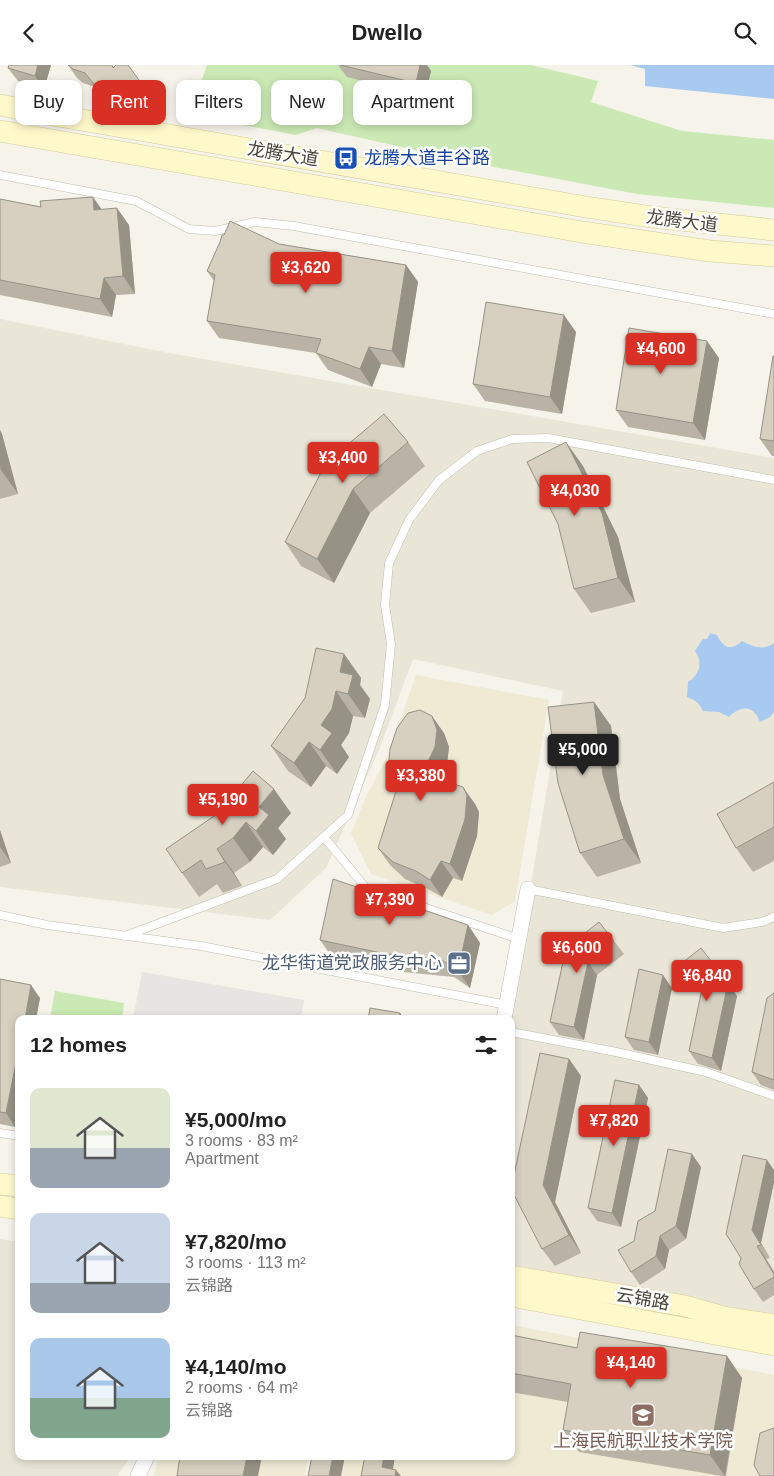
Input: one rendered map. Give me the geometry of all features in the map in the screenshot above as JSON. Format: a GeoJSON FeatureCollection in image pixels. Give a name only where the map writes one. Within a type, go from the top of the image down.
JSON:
{"type":"FeatureCollection","features":[{"type":"Feature","properties":{"kind":"main road","name":"龙腾大道"},"geometry":{"type":"LineString","coordinates":[[0,105],[614,211],[713,225],[774,230]]}},
{"type":"Feature","properties":{"kind":"main road","name":"龙腾大道"},"geometry":{"type":"LineString","coordinates":[[0,131],[601,235],[710,251],[774,256]]}},
{"type":"Feature","properties":{"kind":"main road"},"geometry":{"type":"LineString","coordinates":[[0,1184],[15,1186]]}},
{"type":"Feature","properties":{"kind":"main road"},"geometry":{"type":"LineString","coordinates":[[0,1206],[15,1208]]}},
{"type":"Feature","properties":{"kind":"main road","name":"云锦路"},"geometry":{"type":"LineString","coordinates":[[515,1276],[685,1306],[724,1317],[774,1325]]}},
{"type":"Feature","properties":{"kind":"main road","name":"云锦路"},"geometry":{"type":"LineString","coordinates":[[515,1297],[774,1345]]}},
{"type":"Feature","properties":{"kind":"street"},"geometry":{"type":"LineString","coordinates":[[505,1012],[528,889]]}},
{"type":"Feature","properties":{"kind":"street"},"geometry":{"type":"LineString","coordinates":[[138,1476],[145,1460]]}},
{"type":"Feature","properties":{"kind":"lane"},"geometry":{"type":"LineString","coordinates":[[0,175],[136,201],[189,229],[215,231],[255,222],[294,226],[774,314]]}},
{"type":"Feature","properties":{"kind":"lane"},"geometry":{"type":"LineString","coordinates":[[125,936],[277,879],[348,815],[385,705],[391,644],[386,605],[389,563],[408,520],[439,480],[477,451],[512,439],[548,438],[774,480]]}},
{"type":"Feature","properties":{"kind":"lane"},"geometry":{"type":"LineString","coordinates":[[324,837],[366,888],[519,939]]}},
{"type":"Feature","properties":{"kind":"lane"},"geometry":{"type":"LineString","coordinates":[[528,889],[723,928],[762,922],[774,917]]}},
{"type":"Feature","properties":{"kind":"lane"},"geometry":{"type":"LineString","coordinates":[[0,915],[47,925],[201,946],[505,1012]]}},
{"type":"Feature","properties":{"kind":"lane"},"geometry":{"type":"LineString","coordinates":[[515,1033],[706,1072],[774,1096]]}},
{"type":"Feature","properties":{"kind":"lane"},"geometry":{"type":"LineString","coordinates":[[0,1133],[15,1135]]}},
{"type":"Feature","properties":{"kind":"shaded area"},"geometry":{"type":"Polygon","coordinates":[[[0,319],[169,353],[774,458],[774,1324],[515,1277],[515,1015],[512,1015],[563,691],[413,659],[379,750],[326,868],[270,920],[0,887],[0,319]]]}},
{"type":"Feature","properties":{"kind":"shaded area"},"geometry":{"type":"Polygon","coordinates":[[[416,675],[549,700],[515,901],[492,915],[371,874],[351,833],[367,795],[388,755],[416,675]]]}},
{"type":"Feature","properties":{"kind":"shaded area"},"geometry":{"type":"Polygon","coordinates":[[[142,972],[304,1000],[302,1015],[134,1015],[142,972]]]}},
{"type":"Feature","properties":{"kind":"shaded area"},"geometry":{"type":"Polygon","coordinates":[[[0,1239],[15,1241],[15,1460],[128,1460],[117,1476],[0,1476],[0,1239]]]}},
{"type":"Feature","properties":{"kind":"shaded area","name":"上海民航职业技术学院"},"geometry":{"type":"Polygon","coordinates":[[[515,1326],[774,1375],[774,1476],[314,1476],[316,1460],[515,1460],[515,1326]]]}},
{"type":"Feature","properties":{"kind":"shaded area"},"geometry":{"type":"Polygon","coordinates":[[[158,1460],[307,1460],[305,1476],[154,1476],[158,1460]]]}},
{"type":"Feature","properties":{"kind":"green space"},"geometry":{"type":"Polygon","coordinates":[[[207,65],[531,65],[598,81],[591,102],[682,131],[774,140],[774,208],[637,194],[463,161],[317,128],[296,135],[243,125],[261,125],[261,80],[202,80],[207,65]]]}},
{"type":"Feature","properties":{"kind":"green space"},"geometry":{"type":"Polygon","coordinates":[[[55,991],[124,1003],[122,1015],[51,1015],[55,991]]]}},
{"type":"Feature","properties":{"kind":"water"},"geometry":{"type":"Polygon","coordinates":[[[630,65],[774,65],[774,99],[645,86],[645,69],[630,65]]]}},
{"type":"Feature","properties":{"kind":"water"},"geometry":{"type":"Polygon","coordinates":[[[710,633],[717,635],[727,647],[734,646],[742,641],[758,647],[766,647],[774,643],[774,712],[770,717],[760,722],[754,712],[747,709],[738,710],[729,717],[719,712],[703,711],[697,702],[687,697],[688,682],[695,676],[699,668],[699,659],[695,651],[703,639],[707,639],[710,633]]]}},
{"type":"Feature","properties":{"kind":"building"},"geometry":{"type":"Polygon","coordinates":[[[9,65],[38,65],[35,76],[8,68],[9,65]]]}},
{"type":"Feature","properties":{"kind":"building"},"geometry":{"type":"Polygon","coordinates":[[[68,65],[112,65],[113,68],[116,65],[128,65],[139,80],[92,80],[92,82],[85,73],[68,65]]]}},
{"type":"Feature","properties":{"kind":"building"},"geometry":{"type":"Polygon","coordinates":[[[340,65],[420,65],[417,80],[403,80],[340,65]]]}},
{"type":"Feature","properties":{"kind":"building"},"geometry":{"type":"Polygon","coordinates":[[[93,197],[94,210],[117,208],[123,276],[104,278],[100,299],[0,280],[0,199],[41,207],[40,201],[93,197]]]}},
{"type":"Feature","properties":{"kind":"building"},"geometry":{"type":"Polygon","coordinates":[[[230,221],[279,244],[406,265],[392,351],[369,347],[360,369],[316,353],[321,339],[207,321],[215,275],[207,271],[230,221]]]}},
{"type":"Feature","properties":{"kind":"building"},"geometry":{"type":"Polygon","coordinates":[[[486,302],[564,315],[550,397],[473,384],[486,302]]]}},
{"type":"Feature","properties":{"kind":"building"},"geometry":{"type":"Polygon","coordinates":[[[629,328],[707,341],[693,423],[616,410],[629,328]]]}},
{"type":"Feature","properties":{"kind":"building"},"geometry":{"type":"Polygon","coordinates":[[[774,356],[774,441],[760,439],[774,356]]]}},
{"type":"Feature","properties":{"kind":"building"},"geometry":{"type":"Polygon","coordinates":[[[384,414],[408,442],[353,489],[317,559],[285,542],[326,463],[384,414]]]}},
{"type":"Feature","properties":{"kind":"building"},"geometry":{"type":"Polygon","coordinates":[[[566,442],[602,513],[618,578],[574,589],[558,524],[527,462],[566,442]]]}},
{"type":"Feature","properties":{"kind":"building"},"geometry":{"type":"Polygon","coordinates":[[[316,648],[344,654],[340,672],[353,675],[348,694],[336,691],[332,709],[321,725],[332,733],[320,750],[309,742],[294,763],[271,746],[305,698],[316,648]]]}},
{"type":"Feature","properties":{"kind":"building"},"geometry":{"type":"Polygon","coordinates":[[[594,702],[603,775],[624,839],[580,853],[558,783],[548,707],[594,702]]]}},
{"type":"Feature","properties":{"kind":"building"},"geometry":{"type":"Polygon","coordinates":[[[420,710],[432,716],[437,730],[435,747],[422,774],[463,787],[467,795],[465,819],[450,864],[441,861],[430,880],[416,871],[393,862],[378,848],[397,788],[388,773],[390,749],[397,728],[408,713],[420,710]]]}},
{"type":"Feature","properties":{"kind":"building"},"geometry":{"type":"Polygon","coordinates":[[[253,771],[274,789],[259,807],[269,815],[256,831],[246,822],[233,838],[217,849],[225,862],[206,869],[201,860],[182,873],[166,849],[217,814],[253,771]]]}},
{"type":"Feature","properties":{"kind":"building"},"geometry":{"type":"Polygon","coordinates":[[[774,782],[774,827],[736,848],[717,814],[774,782]]]}},
{"type":"Feature","properties":{"kind":"building"},"geometry":{"type":"Polygon","coordinates":[[[333,879],[468,925],[458,971],[442,960],[381,953],[320,940],[333,879]]]}},
{"type":"Feature","properties":{"kind":"building"},"geometry":{"type":"Polygon","coordinates":[[[599,922],[614,941],[588,962],[574,1027],[550,1022],[566,948],[599,922]]]}},
{"type":"Feature","properties":{"kind":"building"},"geometry":{"type":"Polygon","coordinates":[[[701,948],[728,983],[712,1058],[689,1051],[702,989],[682,963],[701,948]]]}},
{"type":"Feature","properties":{"kind":"building"},"geometry":{"type":"Polygon","coordinates":[[[639,969],[663,975],[649,1042],[625,1037],[639,969]]]}},
{"type":"Feature","properties":{"kind":"building"},"geometry":{"type":"Polygon","coordinates":[[[0,979],[31,985],[26,1015],[15,1015],[15,1068],[6,1113],[0,1112],[0,979]]]}},
{"type":"Feature","properties":{"kind":"building"},"geometry":{"type":"Polygon","coordinates":[[[774,993],[774,1080],[752,1072],[767,998],[774,993]]]}},
{"type":"Feature","properties":{"kind":"building"},"geometry":{"type":"Polygon","coordinates":[[[370,1008],[400,1013],[400,1015],[369,1015],[370,1008]]]}},
{"type":"Feature","properties":{"kind":"building"},"geometry":{"type":"Polygon","coordinates":[[[540,1053],[569,1059],[543,1185],[569,1235],[542,1249],[515,1197],[515,1170],[540,1053]]]}},
{"type":"Feature","properties":{"kind":"building"},"geometry":{"type":"Polygon","coordinates":[[[615,1080],[639,1085],[612,1213],[588,1208],[615,1080]]]}},
{"type":"Feature","properties":{"kind":"building"},"geometry":{"type":"Polygon","coordinates":[[[668,1149],[692,1154],[676,1226],[660,1236],[656,1256],[631,1272],[618,1250],[634,1241],[638,1221],[655,1211],[668,1149]]]}},
{"type":"Feature","properties":{"kind":"building"},"geometry":{"type":"Polygon","coordinates":[[[743,1155],[767,1160],[752,1230],[761,1245],[757,1246],[774,1277],[754,1289],[739,1264],[741,1258],[726,1234],[743,1155]]]}},
{"type":"Feature","properties":{"kind":"building"},"geometry":{"type":"Polygon","coordinates":[[[580,1332],[727,1356],[710,1455],[563,1430],[571,1384],[515,1374],[515,1336],[577,1348],[580,1332]]]}},
{"type":"Feature","properties":{"kind":"building"},"geometry":{"type":"Polygon","coordinates":[[[774,1428],[774,1476],[760,1476],[754,1465],[760,1433],[774,1428]]]}},
{"type":"Feature","properties":{"kind":"building"},"geometry":{"type":"Polygon","coordinates":[[[179,1460],[246,1460],[243,1476],[177,1476],[179,1460]]]}},
{"type":"Feature","properties":{"kind":"building"},"geometry":{"type":"Polygon","coordinates":[[[311,1460],[332,1460],[329,1476],[308,1476],[311,1460]]]}},
{"type":"Feature","properties":{"kind":"building"},"geometry":{"type":"Polygon","coordinates":[[[364,1460],[383,1460],[382,1467],[396,1470],[395,1476],[361,1476],[364,1460]]]}},
{"type":"Feature","properties":{"kind":"place","name":"龙腾大道丰谷路"},"geometry":{"type":"Point","coordinates":[346,158]}},
{"type":"Feature","properties":{"kind":"place","name":"龙华街道党政服务中心"},"geometry":{"type":"Point","coordinates":[459,963]}},
{"type":"Feature","properties":{"kind":"place","name":"上海民航职业技术学院"},"geometry":{"type":"Point","coordinates":[643,1415]}}]}
